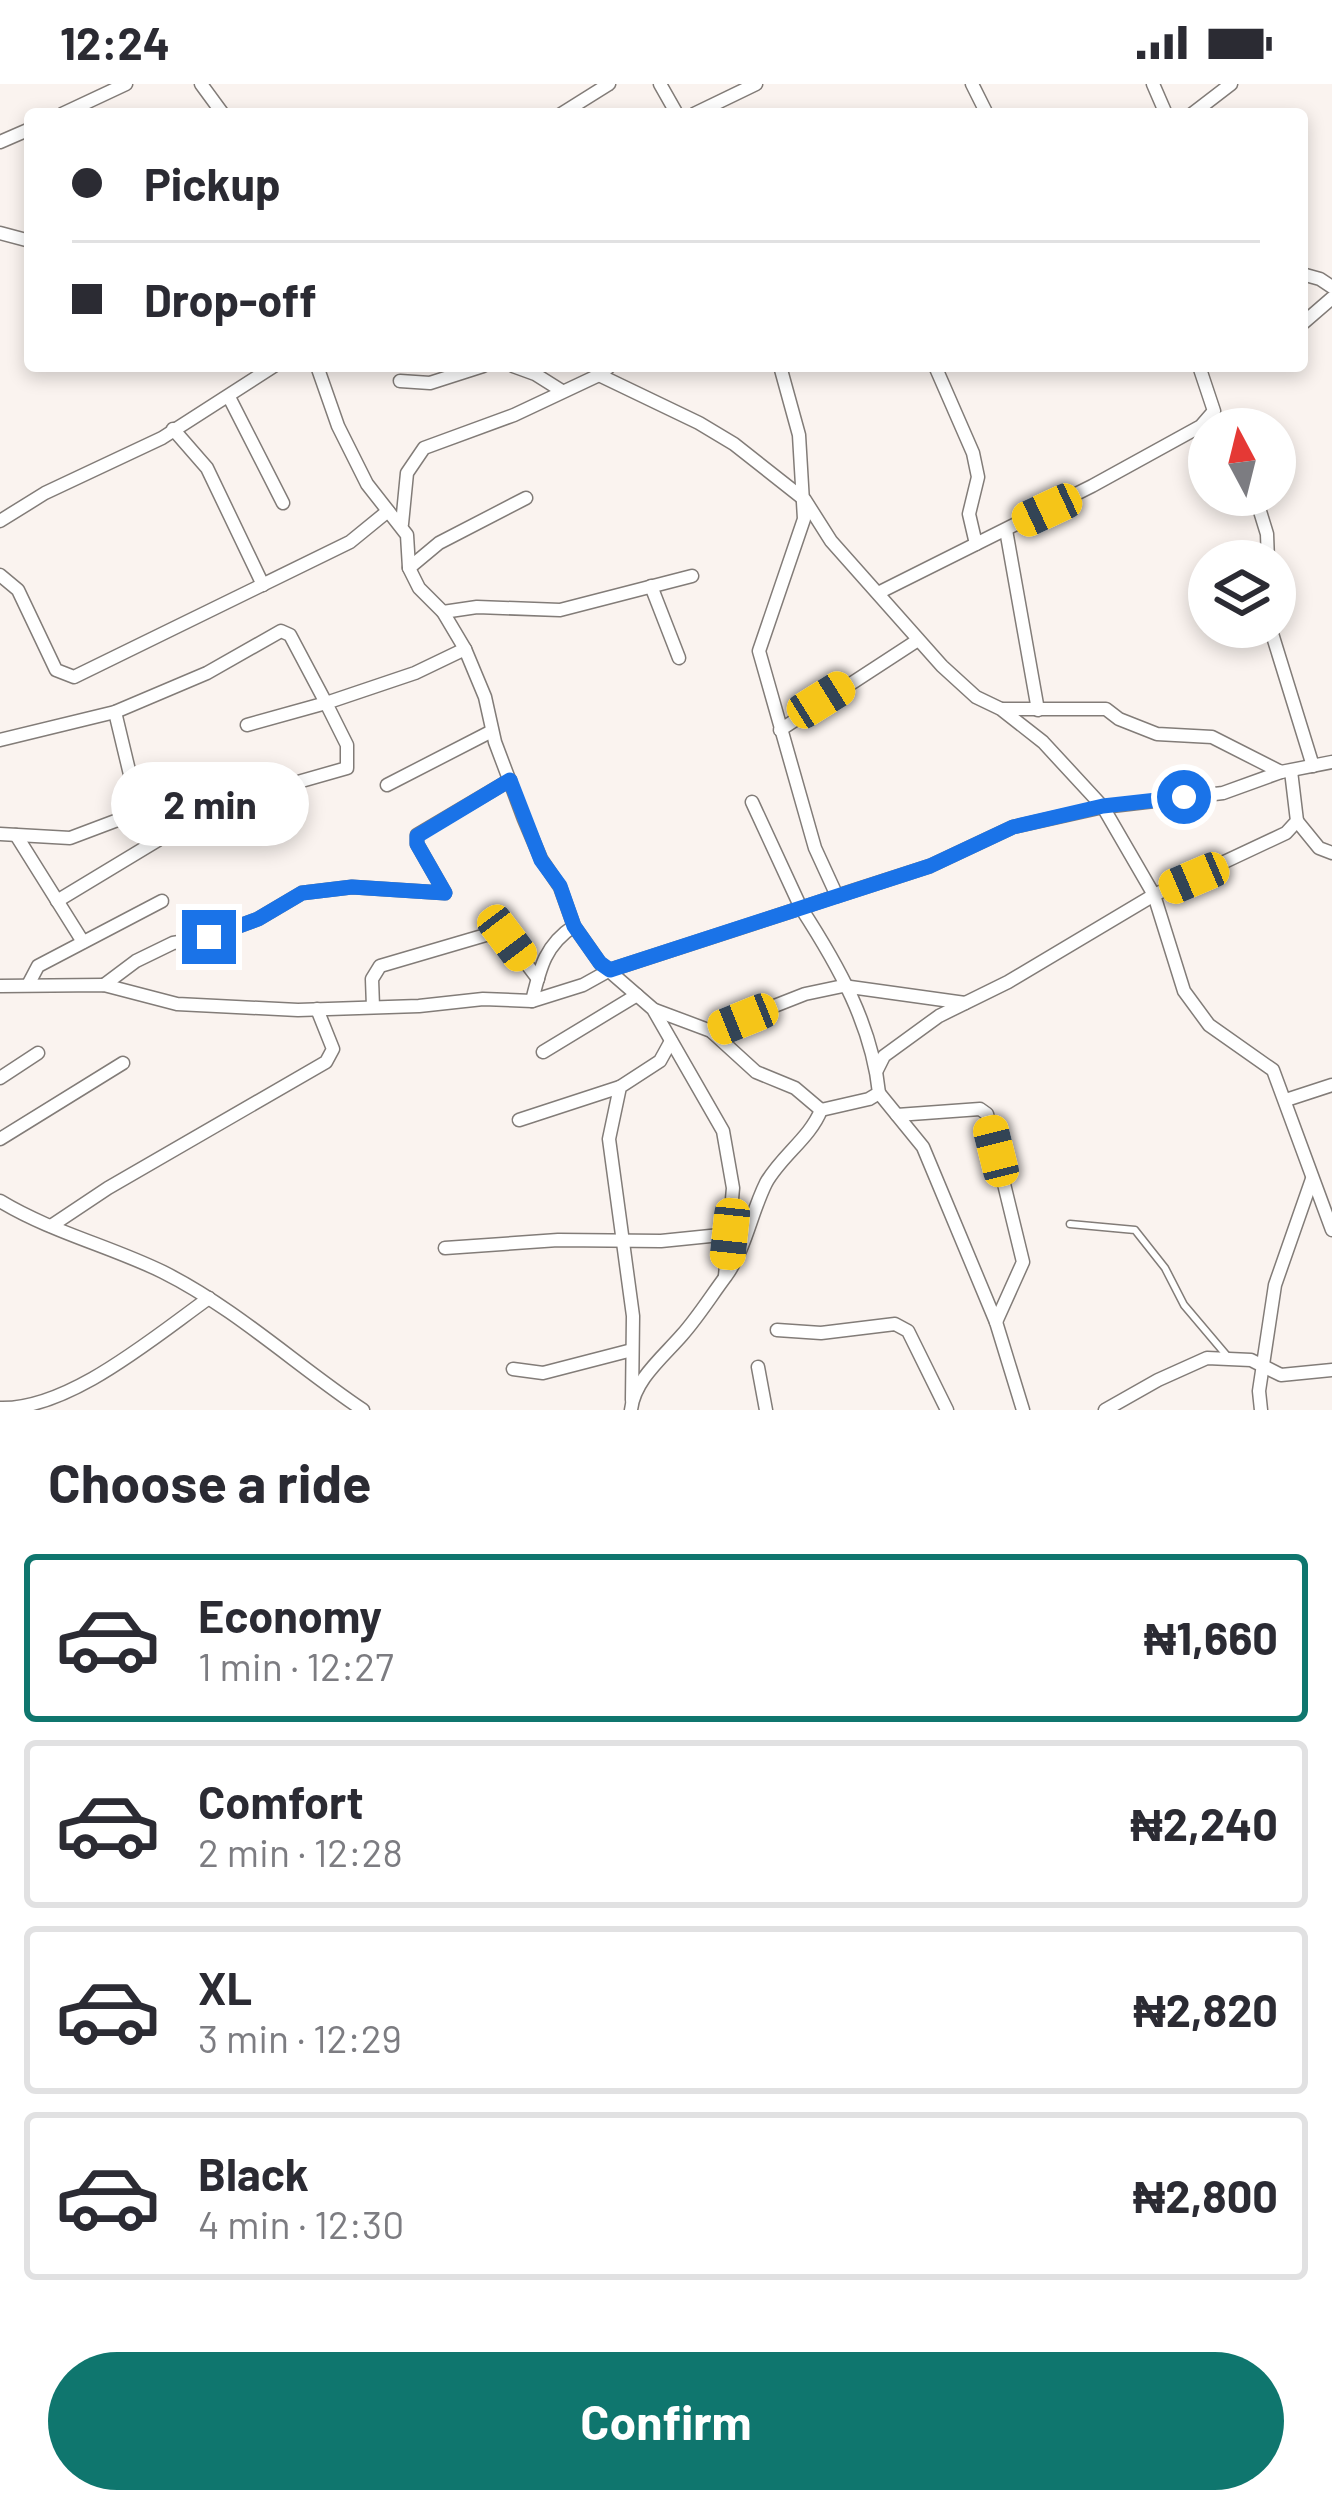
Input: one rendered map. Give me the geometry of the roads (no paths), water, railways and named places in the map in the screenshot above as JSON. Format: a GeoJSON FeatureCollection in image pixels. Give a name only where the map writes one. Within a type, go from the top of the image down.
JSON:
{"type":"FeatureCollection","features":[{"type":"Feature","properties":{"kind":"street"},"geometry":{"type":"LineString","coordinates":[[75,108],[126,84]]}},
{"type":"Feature","properties":{"kind":"street"},"geometry":{"type":"LineString","coordinates":[[571,108],[609,84]]}},
{"type":"Feature","properties":{"kind":"street"},"geometry":{"type":"LineString","coordinates":[[706,108],[756,84]]}},
{"type":"Feature","properties":{"kind":"street"},"geometry":{"type":"LineString","coordinates":[[1200,108],[1232,84]]}},
{"type":"Feature","properties":{"kind":"street"},"geometry":{"type":"LineString","coordinates":[[1308,319],[1332,298]]}},
{"type":"Feature","properties":{"kind":"street"},"geometry":{"type":"LineString","coordinates":[[0,520],[173,429],[265,372]]}},
{"type":"Feature","properties":{"kind":"street"},"geometry":{"type":"LineString","coordinates":[[319,372],[338,426],[367,484],[402,524],[410,543],[409,568],[419,588],[443,613],[465,649],[541,860],[560,886],[574,926],[600,963],[653,1009],[723,1131],[733,1188],[725,1276]]}},
{"type":"Feature","properties":{"kind":"street"},"geometry":{"type":"LineString","coordinates":[[400,381],[430,383],[464,372]]}},
{"type":"Feature","properties":{"kind":"street"},"geometry":{"type":"LineString","coordinates":[[530,372],[562,392]]}},
{"type":"Feature","properties":{"kind":"street"},"geometry":{"type":"LineString","coordinates":[[402,524],[406,473],[424,448],[514,415],[601,372]]}},
{"type":"Feature","properties":{"kind":"street"},"geometry":{"type":"LineString","coordinates":[[609,372],[734,444],[806,500],[831,541],[918,640],[976,697],[1001,709],[1043,742],[1103,806],[1154,895],[1184,991],[1209,1024],[1273,1070],[1332,1230]]}},
{"type":"Feature","properties":{"kind":"street"},"geometry":{"type":"LineString","coordinates":[[782,372],[799,434],[806,500],[804,519],[759,651],[815,848],[837,896]]}},
{"type":"Feature","properties":{"kind":"street"},"geometry":{"type":"LineString","coordinates":[[938,372],[974,453],[978,477],[969,514],[976,544]]}},
{"type":"Feature","properties":{"kind":"street"},"geometry":{"type":"LineString","coordinates":[[1200,372],[1213,408]]}},
{"type":"Feature","properties":{"kind":"street"},"geometry":{"type":"LineString","coordinates":[[229,397],[283,503]]}},
{"type":"Feature","properties":{"kind":"street"},"geometry":{"type":"LineString","coordinates":[[173,429],[207,468],[263,585]]}},
{"type":"Feature","properties":{"kind":"street"},"geometry":{"type":"LineString","coordinates":[[878,593],[1188,434]]}},
{"type":"Feature","properties":{"kind":"street"},"geometry":{"type":"LineString","coordinates":[[409,568],[439,543],[526,498]]}},
{"type":"Feature","properties":{"kind":"street"},"geometry":{"type":"LineString","coordinates":[[0,575],[19,590],[56,670],[74,677],[350,542],[388,511]]}},
{"type":"Feature","properties":{"kind":"street"},"geometry":{"type":"LineString","coordinates":[[1006,530],[1037,710]]}},
{"type":"Feature","properties":{"kind":"street"},"geometry":{"type":"LineString","coordinates":[[443,613],[477,608],[560,610],[692,576]]}},
{"type":"Feature","properties":{"kind":"street"},"geometry":{"type":"LineString","coordinates":[[651,586],[679,658]]}},
{"type":"Feature","properties":{"kind":"street"},"geometry":{"type":"LineString","coordinates":[[0,740],[116,712],[207,673],[281,631],[290,635],[347,745],[347,768],[245,797],[172,825],[158,840],[57,901]]}},
{"type":"Feature","properties":{"kind":"street"},"geometry":{"type":"LineString","coordinates":[[780,730],[918,640]]}},
{"type":"Feature","properties":{"kind":"street"},"geometry":{"type":"LineString","coordinates":[[1276,648],[1313,766]]}},
{"type":"Feature","properties":{"kind":"street"},"geometry":{"type":"LineString","coordinates":[[247,725],[415,673],[465,649]]}},
{"type":"Feature","properties":{"kind":"street"},"geometry":{"type":"LineString","coordinates":[[1001,709],[1106,709],[1157,734],[1212,737],[1286,772]]}},
{"type":"Feature","properties":{"kind":"street"},"geometry":{"type":"LineString","coordinates":[[0,834],[70,838],[139,812],[116,712]]}},
{"type":"Feature","properties":{"kind":"street"},"geometry":{"type":"LineString","coordinates":[[387,784],[492,730]]}},
{"type":"Feature","properties":{"kind":"street"},"geometry":{"type":"LineString","coordinates":[[0,986],[104,985],[177,1004],[317,1009],[532,1000],[930,866],[1013,827],[1103,806],[1223,793],[1332,763]]}},
{"type":"Feature","properties":{"kind":"street"},"geometry":{"type":"LineString","coordinates":[[1286,772],[1297,821],[1319,848],[1332,854]]}},
{"type":"Feature","properties":{"kind":"street"},"geometry":{"type":"LineString","coordinates":[[104,985],[173,943],[209,937],[258,919],[302,893],[352,887],[445,893],[417,836],[510,780]]}},
{"type":"Feature","properties":{"kind":"street"},"geometry":{"type":"LineString","coordinates":[[752,802],[801,908],[862,1018],[879,1094],[923,1147],[996,1322],[1023,1410]]}},
{"type":"Feature","properties":{"kind":"street"},"geometry":{"type":"LineString","coordinates":[[877,1071],[884,1056],[939,1016],[968,1004],[1154,895],[1286,833],[1297,821]]}},
{"type":"Feature","properties":{"kind":"street"},"geometry":{"type":"LineString","coordinates":[[16,835],[83,942]]}},
{"type":"Feature","properties":{"kind":"street"},"geometry":{"type":"LineString","coordinates":[[28,985],[38,966],[162,901]]}},
{"type":"Feature","properties":{"kind":"street"},"geometry":{"type":"LineString","coordinates":[[532,1000],[544,957],[556,938],[574,926]]}},
{"type":"Feature","properties":{"kind":"street"},"geometry":{"type":"LineString","coordinates":[[373,1007],[372,979],[380,966],[496,932],[507,938],[538,979]]}},
{"type":"Feature","properties":{"kind":"street"},"geometry":{"type":"LineString","coordinates":[[711,1031],[805,994],[843,986],[968,1004]]}},
{"type":"Feature","properties":{"kind":"street"},"geometry":{"type":"LineString","coordinates":[[543,1052],[637,995]]}},
{"type":"Feature","properties":{"kind":"street"},"geometry":{"type":"LineString","coordinates":[[51,1226],[326,1062],[333,1049],[317,1009]]}},
{"type":"Feature","properties":{"kind":"street"},"geometry":{"type":"LineString","coordinates":[[653,1009],[711,1031],[756,1072],[795,1088],[821,1110]]}},
{"type":"Feature","properties":{"kind":"street"},"geometry":{"type":"LineString","coordinates":[[518,1120],[620,1087],[661,1061],[671,1041]]}},
{"type":"Feature","properties":{"kind":"street"},"geometry":{"type":"LineString","coordinates":[[0,1078],[38,1053]]}},
{"type":"Feature","properties":{"kind":"street"},"geometry":{"type":"LineString","coordinates":[[0,1139],[123,1063]]}},
{"type":"Feature","properties":{"kind":"street"},"geometry":{"type":"LineString","coordinates":[[1286,1100],[1332,1085]]}},
{"type":"Feature","properties":{"kind":"street"},"geometry":{"type":"LineString","coordinates":[[620,1087],[609,1139],[633,1316],[631,1405]]}},
{"type":"Feature","properties":{"kind":"street"},"geometry":{"type":"LineString","coordinates":[[631,1405],[655,1363],[725,1276],[767,1182],[792,1146],[810,1130],[821,1110],[879,1094]]}},
{"type":"Feature","properties":{"kind":"street"},"geometry":{"type":"LineString","coordinates":[[897,1115],[980,1109],[987,1114],[1023,1262],[996,1322]]}},
{"type":"Feature","properties":{"kind":"street"},"geometry":{"type":"LineString","coordinates":[[1262,1410],[1262,1366],[1275,1285],[1312,1179]]}},
{"type":"Feature","properties":{"kind":"street"},"geometry":{"type":"LineString","coordinates":[[0,1201],[162,1272],[209,1298],[363,1410]]}},
{"type":"Feature","properties":{"kind":"street"},"geometry":{"type":"LineString","coordinates":[[445,1248],[730,1234]]}},
{"type":"Feature","properties":{"kind":"street"},"geometry":{"type":"LineString","coordinates":[[0,1408],[52,1404],[209,1298]]}},
{"type":"Feature","properties":{"kind":"street"},"geometry":{"type":"LineString","coordinates":[[777,1330],[821,1333],[895,1324],[908,1331],[947,1410]]}},
{"type":"Feature","properties":{"kind":"street"},"geometry":{"type":"LineString","coordinates":[[513,1369],[543,1373],[632,1349]]}},
{"type":"Feature","properties":{"kind":"street"},"geometry":{"type":"LineString","coordinates":[[1105,1410],[1193,1364],[1228,1357],[1281,1375],[1332,1370]]}},
{"type":"Feature","properties":{"kind":"street"},"geometry":{"type":"LineString","coordinates":[[758,1366],[766,1410]]}},
{"type":"Feature","properties":{"kind":"lane"},"geometry":{"type":"LineString","coordinates":[[1070,1224],[1135,1230],[1166,1268],[1184,1304],[1228,1357]]}}]}
